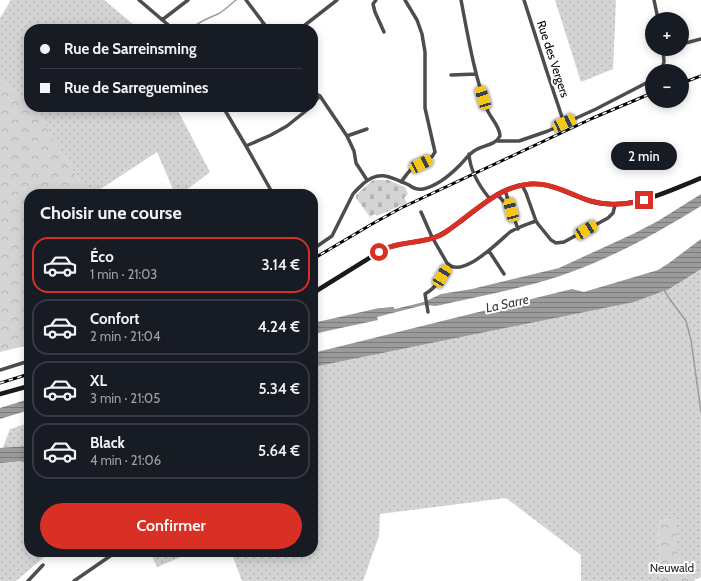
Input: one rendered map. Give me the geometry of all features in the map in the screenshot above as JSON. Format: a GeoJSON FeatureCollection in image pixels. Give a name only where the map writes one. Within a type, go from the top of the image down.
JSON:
{"type":"FeatureCollection","features":[{"type":"Feature","properties":{"kind":"street"},"geometry":{"type":"LineString","coordinates":[[138,0],[167,24]]}},
{"type":"Feature","properties":{"kind":"street"},"geometry":{"type":"LineString","coordinates":[[162,20],[188,0]]}},
{"type":"Feature","properties":{"kind":"street"},"geometry":{"type":"LineString","coordinates":[[246,0],[264,24]]}},
{"type":"Feature","properties":{"kind":"street"},"geometry":{"type":"LineString","coordinates":[[306,24],[337,0]]}},
{"type":"Feature","properties":{"kind":"street"},"geometry":{"type":"LineString","coordinates":[[376,0],[373,4],[384,32]]}},
{"type":"Feature","properties":{"kind":"street"},"geometry":{"type":"LineString","coordinates":[[402,182],[412,168],[429,160],[435,152],[425,108],[425,52],[422,34],[417,20],[404,0]]}},
{"type":"Feature","properties":{"kind":"street"},"geometry":{"type":"LineString","coordinates":[[461,0],[476,74],[487,110],[499,130],[500,136],[496,141]]}},
{"type":"Feature","properties":{"kind":"street","name":"Rue des Vergers"},"geometry":{"type":"LineString","coordinates":[[524,0],[564,123]]}},
{"type":"Feature","properties":{"kind":"street"},"geometry":{"type":"LineString","coordinates":[[654,0],[657,12]]}},
{"type":"Feature","properties":{"kind":"street"},"geometry":{"type":"LineString","coordinates":[[689,42],[701,39]]}},
{"type":"Feature","properties":{"kind":"street"},"geometry":{"type":"LineString","coordinates":[[451,75],[476,74]]}},
{"type":"Feature","properties":{"kind":"street"},"geometry":{"type":"LineString","coordinates":[[318,246],[332,236],[353,194],[368,180],[375,176],[380,175],[392,178],[417,189],[434,185],[446,178],[464,161],[469,154],[479,148],[496,141],[511,142],[524,140],[551,130],[645,84]]}},
{"type":"Feature","properties":{"kind":"street"},"geometry":{"type":"LineString","coordinates":[[320,96],[347,136],[354,151],[356,163],[368,180]]}},
{"type":"Feature","properties":{"kind":"street"},"geometry":{"type":"LineString","coordinates":[[226,112],[270,189]]}},
{"type":"Feature","properties":{"kind":"street"},"geometry":{"type":"LineString","coordinates":[[246,146],[287,126],[304,112]]}},
{"type":"Feature","properties":{"kind":"street"},"geometry":{"type":"LineString","coordinates":[[347,136],[367,129]]}},
{"type":"Feature","properties":{"kind":"street"},"geometry":{"type":"LineString","coordinates":[[500,136],[511,142]]}},
{"type":"Feature","properties":{"kind":"street"},"geometry":{"type":"LineString","coordinates":[[469,154],[472,167],[481,186],[490,199]]}},
{"type":"Feature","properties":{"kind":"street"},"geometry":{"type":"LineString","coordinates":[[464,161],[472,167]]}},
{"type":"Feature","properties":{"kind":"street"},"geometry":{"type":"LineString","coordinates":[[318,290],[389,247],[433,238],[446,232],[497,194],[522,185],[535,184],[550,186],[589,201],[615,205],[650,199],[701,178]]}},
{"type":"Feature","properties":{"kind":"street"},"geometry":{"type":"LineString","coordinates":[[522,185],[536,221],[551,240],[556,243],[564,242],[610,216],[613,213],[615,205]]}},
{"type":"Feature","properties":{"kind":"street"},"geometry":{"type":"LineString","coordinates":[[505,190],[518,229]]}},
{"type":"Feature","properties":{"kind":"street"},"geometry":{"type":"LineString","coordinates":[[497,194],[511,210]]}},
{"type":"Feature","properties":{"kind":"street"},"geometry":{"type":"LineString","coordinates":[[421,212],[433,238],[449,265],[459,267],[474,262],[511,232],[536,221]]}},
{"type":"Feature","properties":{"kind":"street"},"geometry":{"type":"LineString","coordinates":[[489,251],[504,274]]}},
{"type":"Feature","properties":{"kind":"street"},"geometry":{"type":"LineString","coordinates":[[428,311],[425,296],[439,281],[449,265]]}},
{"type":"Feature","properties":{"kind":"street"},"geometry":{"type":"LineString","coordinates":[[0,370],[24,363]]}},
{"type":"Feature","properties":{"kind":"street"},"geometry":{"type":"LineString","coordinates":[[0,394],[24,387]]}},
{"type":"Feature","properties":{"kind":"street"},"geometry":{"type":"LineString","coordinates":[[74,581],[109,557]]}},
{"type":"Feature","properties":{"kind":"street"},"geometry":{"type":"LineString","coordinates":[[28,581],[43,565]]}},
{"type":"Feature","properties":{"kind":"green space"},"geometry":{"type":"Polygon","coordinates":[[[11,0],[104,0],[133,24],[24,24],[24,97],[0,80],[0,18],[11,0]]]}},
{"type":"Feature","properties":{"kind":"green space"},"geometry":{"type":"Polygon","coordinates":[[[555,0],[616,0],[613,69],[581,82],[555,0]]]}},
{"type":"Feature","properties":{"kind":"green space"},"geometry":{"type":"Polygon","coordinates":[[[0,80],[24,97],[24,112],[37,112],[84,189],[24,189],[24,346],[0,352],[0,80]]]}},
{"type":"Feature","properties":{"kind":"green space"},"geometry":{"type":"Polygon","coordinates":[[[37,112],[179,112],[210,172],[188,189],[173,189],[157,152],[101,189],[84,189],[37,112]]]}},
{"type":"Feature","properties":{"kind":"green space"},"geometry":{"type":"Polygon","coordinates":[[[373,180],[388,180],[405,187],[408,194],[404,198],[407,203],[377,216],[375,214],[370,217],[356,198],[356,195],[373,180]]]}},
{"type":"Feature","properties":{"kind":"green space"},"geometry":{"type":"Polygon","coordinates":[[[701,260],[701,577],[694,580],[678,557],[674,518],[658,522],[660,581],[581,581],[581,555],[506,498],[380,514],[379,536],[363,581],[242,581],[233,557],[318,557],[318,366],[701,260]]]}},
{"type":"Feature","properties":{"kind":"green space"},"geometry":{"type":"Polygon","coordinates":[[[24,425],[24,557],[44,557],[16,581],[0,581],[0,455],[10,429],[24,425]]]}},
{"type":"Feature","properties":{"kind":"green space","name":"Neuwald"},"geometry":{"type":"Polygon","coordinates":[[[675,518],[678,557],[695,581],[660,581],[658,522],[675,518]]]}},
{"type":"Feature","properties":{"kind":"green space"},"geometry":{"type":"Polygon","coordinates":[[[152,557],[181,557],[157,567],[152,557]]]}},
{"type":"Feature","properties":{"kind":"shaded area"},"geometry":{"type":"Polygon","coordinates":[[[701,194],[701,206],[667,226],[615,254],[560,276],[514,289],[436,306],[424,305],[377,317],[378,320],[318,333],[318,322],[379,308],[393,307],[395,309],[424,302],[441,294],[472,289],[559,268],[658,221],[701,194]]]}},
{"type":"Feature","properties":{"kind":"shaded area"},"geometry":{"type":"Polygon","coordinates":[[[701,239],[701,269],[669,289],[634,302],[318,366],[318,352],[572,289],[584,292],[658,270],[701,239]]]}},
{"type":"Feature","properties":{"kind":"shaded area"},"geometry":{"type":"Polygon","coordinates":[[[24,401],[24,412],[0,419],[0,408],[24,401]]]}},
{"type":"Feature","properties":{"kind":"shaded area"},"geometry":{"type":"Polygon","coordinates":[[[24,446],[24,462],[0,463],[0,448],[24,446]]]}},
{"type":"Feature","properties":{"kind":"waterway"},"geometry":{"type":"LineString","coordinates":[[197,24],[220,13],[236,0]]}},
{"type":"Feature","properties":{"kind":"waterway"},"geometry":{"type":"LineString","coordinates":[[664,290],[686,321],[691,340],[701,412]]}},
{"type":"Feature","properties":{"kind":"railway"},"geometry":{"type":"LineString","coordinates":[[689,80],[701,76]]}},
{"type":"Feature","properties":{"kind":"railway"},"geometry":{"type":"LineString","coordinates":[[318,256],[401,208],[593,118],[645,96]]}},
{"type":"Feature","properties":{"kind":"railway"},"geometry":{"type":"LineString","coordinates":[[0,383],[24,376]]}},
{"type":"Feature","properties":{"kind":"route"},"geometry":{"type":"LineString","coordinates":[[379,252],[389,247],[427,240],[439,236],[497,194],[510,188],[522,185],[541,184],[550,186],[589,201],[603,204],[615,205],[644,200]]}},
{"type":"Feature","properties":{"kind":"water label","name":"La Sarre"},"geometry":{"type":"Point","coordinates":[507,303]}}]}
